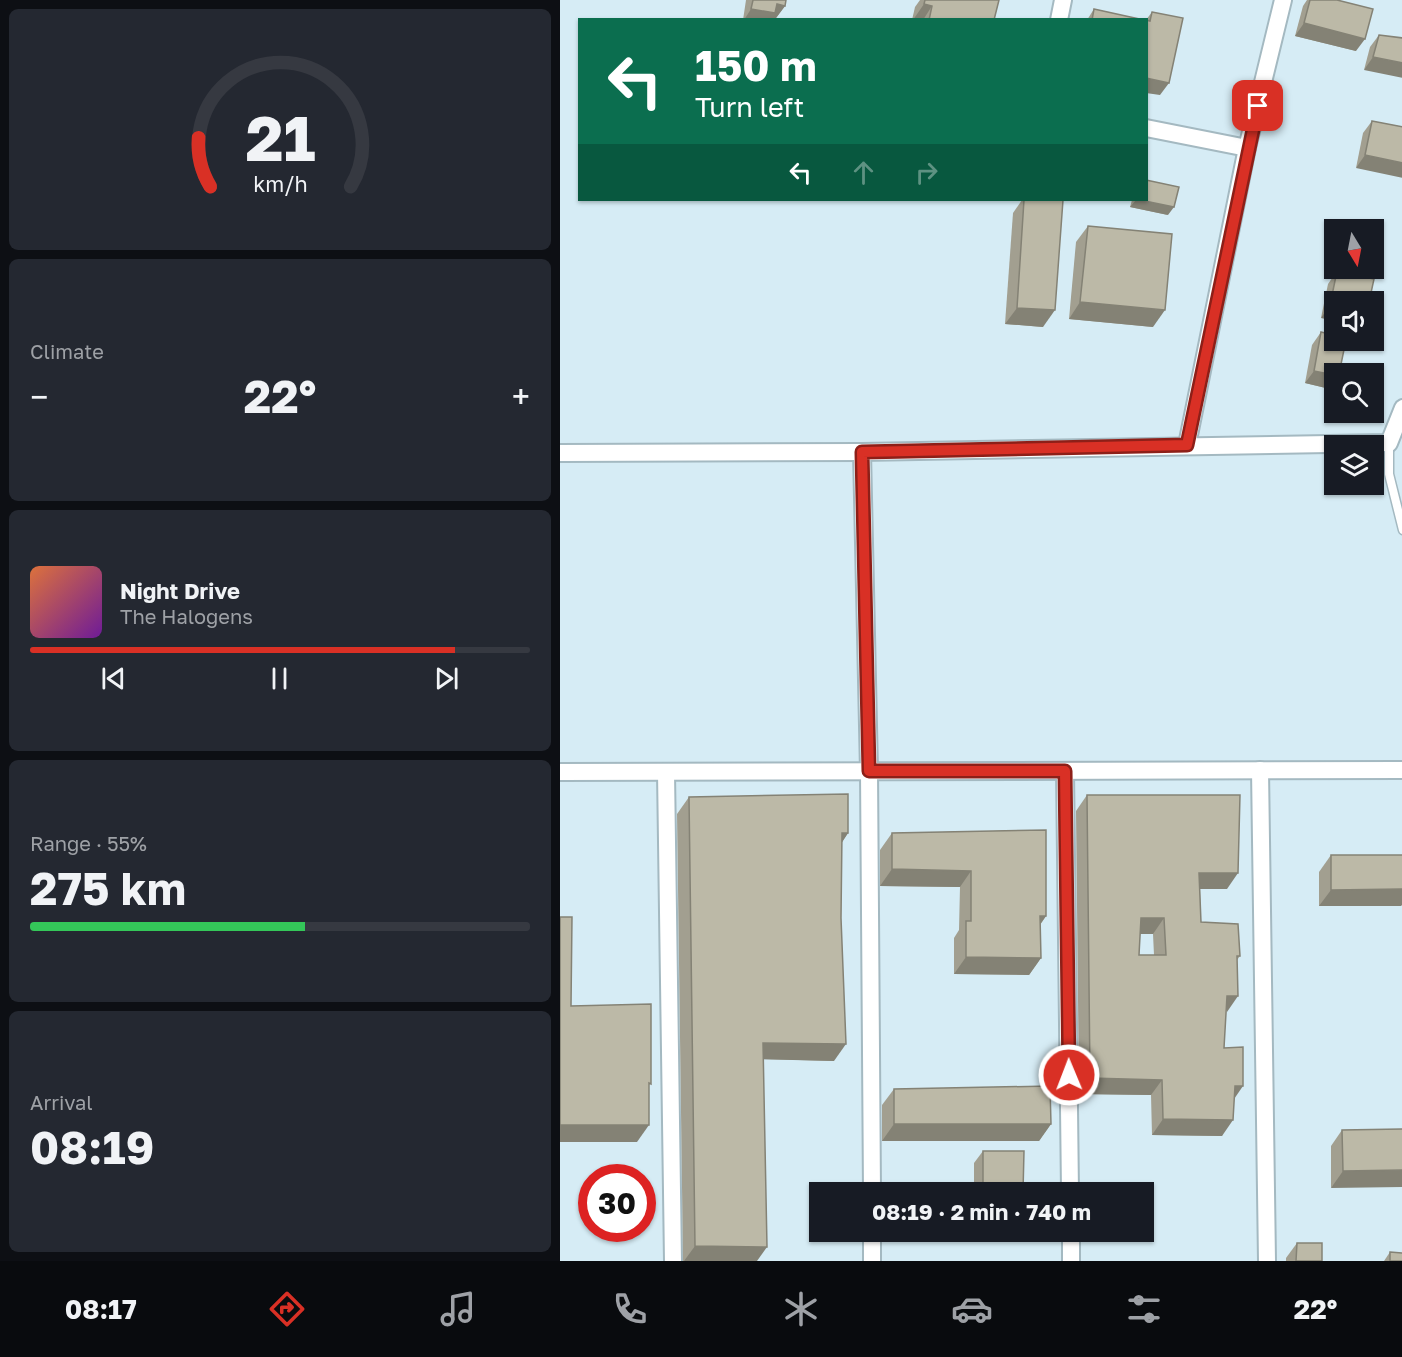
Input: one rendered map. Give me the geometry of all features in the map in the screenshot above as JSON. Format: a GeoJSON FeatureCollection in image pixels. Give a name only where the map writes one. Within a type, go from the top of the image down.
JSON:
{"type":"FeatureCollection","features":[{"type":"Feature","properties":{"kind":"street"},"geometry":{"type":"LineString","coordinates":[[1059,18],[1063,0]]}},
{"type":"Feature","properties":{"kind":"street"},"geometry":{"type":"LineString","coordinates":[[1187,445],[1247,148],[1283,0]]}},
{"type":"Feature","properties":{"kind":"street"},"geometry":{"type":"LineString","coordinates":[[1148,128],[1247,148]]}},
{"type":"Feature","properties":{"kind":"street"},"geometry":{"type":"LineString","coordinates":[[560,453],[862,452],[1389,443],[1403,408]]}},
{"type":"Feature","properties":{"kind":"street"},"geometry":{"type":"LineString","coordinates":[[862,452],[869,771],[872,1182]]}},
{"type":"Feature","properties":{"kind":"street"},"geometry":{"type":"LineString","coordinates":[[1260,770],[1267,1261]]}},
{"type":"Feature","properties":{"kind":"street"},"geometry":{"type":"LineString","coordinates":[[560,772],[1403,770]]}},
{"type":"Feature","properties":{"kind":"street"},"geometry":{"type":"LineString","coordinates":[[1065,771],[1070,1182]]}},
{"type":"Feature","properties":{"kind":"street"},"geometry":{"type":"LineString","coordinates":[[666,772],[673,1261]]}},
{"type":"Feature","properties":{"kind":"street"},"geometry":{"type":"LineString","coordinates":[[872,1242],[872,1261]]}},
{"type":"Feature","properties":{"kind":"street"},"geometry":{"type":"LineString","coordinates":[[1071,1242],[1071,1261]]}},
{"type":"Feature","properties":{"kind":"lane"},"geometry":{"type":"LineString","coordinates":[[1389,443],[1389,474],[1403,530]]}},
{"type":"Feature","properties":{"kind":"building"},"geometry":{"type":"Polygon","coordinates":[[[753,0],[786,0],[785,6],[777,4],[775,13],[751,9],[753,0]]]}},
{"type":"Feature","properties":{"kind":"building"},"geometry":{"type":"Polygon","coordinates":[[[925,0],[999,0],[994,18],[929,18],[932,6],[924,4],[925,0]]]}},
{"type":"Feature","properties":{"kind":"building"},"geometry":{"type":"Polygon","coordinates":[[[1310,0],[1337,0],[1373,9],[1365,39],[1304,23],[1310,0]]]}},
{"type":"Feature","properties":{"kind":"building"},"geometry":{"type":"Polygon","coordinates":[[[1094,9],[1135,18],[1092,18],[1094,9]]]}},
{"type":"Feature","properties":{"kind":"building"},"geometry":{"type":"Polygon","coordinates":[[[1152,12],[1183,18],[1169,83],[1148,78],[1148,20],[1150,21],[1152,12]]]}},
{"type":"Feature","properties":{"kind":"building"},"geometry":{"type":"Polygon","coordinates":[[[1379,35],[1403,38],[1403,63],[1373,57],[1379,35]]]}},
{"type":"Feature","properties":{"kind":"building"},"geometry":{"type":"Polygon","coordinates":[[[1372,121],[1403,127],[1403,163],[1365,155],[1372,121]]]}},
{"type":"Feature","properties":{"kind":"building"},"geometry":{"type":"Polygon","coordinates":[[[1148,180],[1179,187],[1174,207],[1145,201],[1148,201],[1148,180]]]}},
{"type":"Feature","properties":{"kind":"building"},"geometry":{"type":"Polygon","coordinates":[[[1024,201],[1063,201],[1055,310],[1017,308],[1024,201]]]}},
{"type":"Feature","properties":{"kind":"building"},"geometry":{"type":"Polygon","coordinates":[[[1088,226],[1172,234],[1165,310],[1080,302],[1088,226]]]}},
{"type":"Feature","properties":{"kind":"building"},"geometry":{"type":"Polygon","coordinates":[[[1335,279],[1374,279],[1371,291],[1333,291],[1335,279]]]}},
{"type":"Feature","properties":{"kind":"building"},"geometry":{"type":"Polygon","coordinates":[[[1321,332],[1324,333],[1324,351],[1344,351],[1341,363],[1324,363],[1324,373],[1314,371],[1321,332]]]}},
{"type":"Feature","properties":{"kind":"building"},"geometry":{"type":"Polygon","coordinates":[[[848,794],[848,833],[842,833],[841,918],[846,1044],[763,1043],[767,1247],[695,1246],[689,797],[848,794]]]}},
{"type":"Feature","properties":{"kind":"building"},"geometry":{"type":"Polygon","coordinates":[[[1087,795],[1240,795],[1238,873],[1199,873],[1201,922],[1238,924],[1240,956],[1237,956],[1238,996],[1227,996],[1224,1048],[1243,1047],[1243,1086],[1235,1086],[1233,1120],[1163,1119],[1162,1080],[1090,1078],[1087,795]],[[1141,918],[1139,955],[1166,955],[1164,918],[1141,918]]]}},
{"type":"Feature","properties":{"kind":"building"},"geometry":{"type":"Polygon","coordinates":[[[1046,830],[1046,916],[1040,916],[1041,958],[966,957],[966,921],[971,921],[971,871],[892,869],[892,833],[1046,830]]]}},
{"type":"Feature","properties":{"kind":"building"},"geometry":{"type":"Polygon","coordinates":[[[1331,855],[1403,855],[1403,889],[1331,890],[1331,855]]]}},
{"type":"Feature","properties":{"kind":"building"},"geometry":{"type":"Polygon","coordinates":[[[560,917],[572,917],[571,1006],[651,1004],[649,1125],[560,1125],[560,917]]]}},
{"type":"Feature","properties":{"kind":"building"},"geometry":{"type":"Polygon","coordinates":[[[1050,1086],[1051,1124],[894,1124],[894,1089],[1050,1086]]]}},
{"type":"Feature","properties":{"kind":"building"},"geometry":{"type":"Polygon","coordinates":[[[1403,1129],[1403,1170],[1343,1171],[1342,1130],[1403,1129]]]}},
{"type":"Feature","properties":{"kind":"building"},"geometry":{"type":"Polygon","coordinates":[[[983,1151],[1024,1151],[1023,1182],[983,1182],[983,1151]]]}},
{"type":"Feature","properties":{"kind":"building"},"geometry":{"type":"Polygon","coordinates":[[[1297,1243],[1322,1243],[1322,1261],[1296,1261],[1297,1243]]]}},
{"type":"Feature","properties":{"kind":"building"},"geometry":{"type":"Polygon","coordinates":[[[1390,1252],[1403,1253],[1403,1261],[1390,1261],[1390,1252]]]}},
{"type":"Feature","properties":{"kind":"route"},"geometry":{"type":"LineString","coordinates":[[1069,1075],[1065,771],[869,771],[862,452],[1187,445],[1247,148],[1258,106]]}}]}
